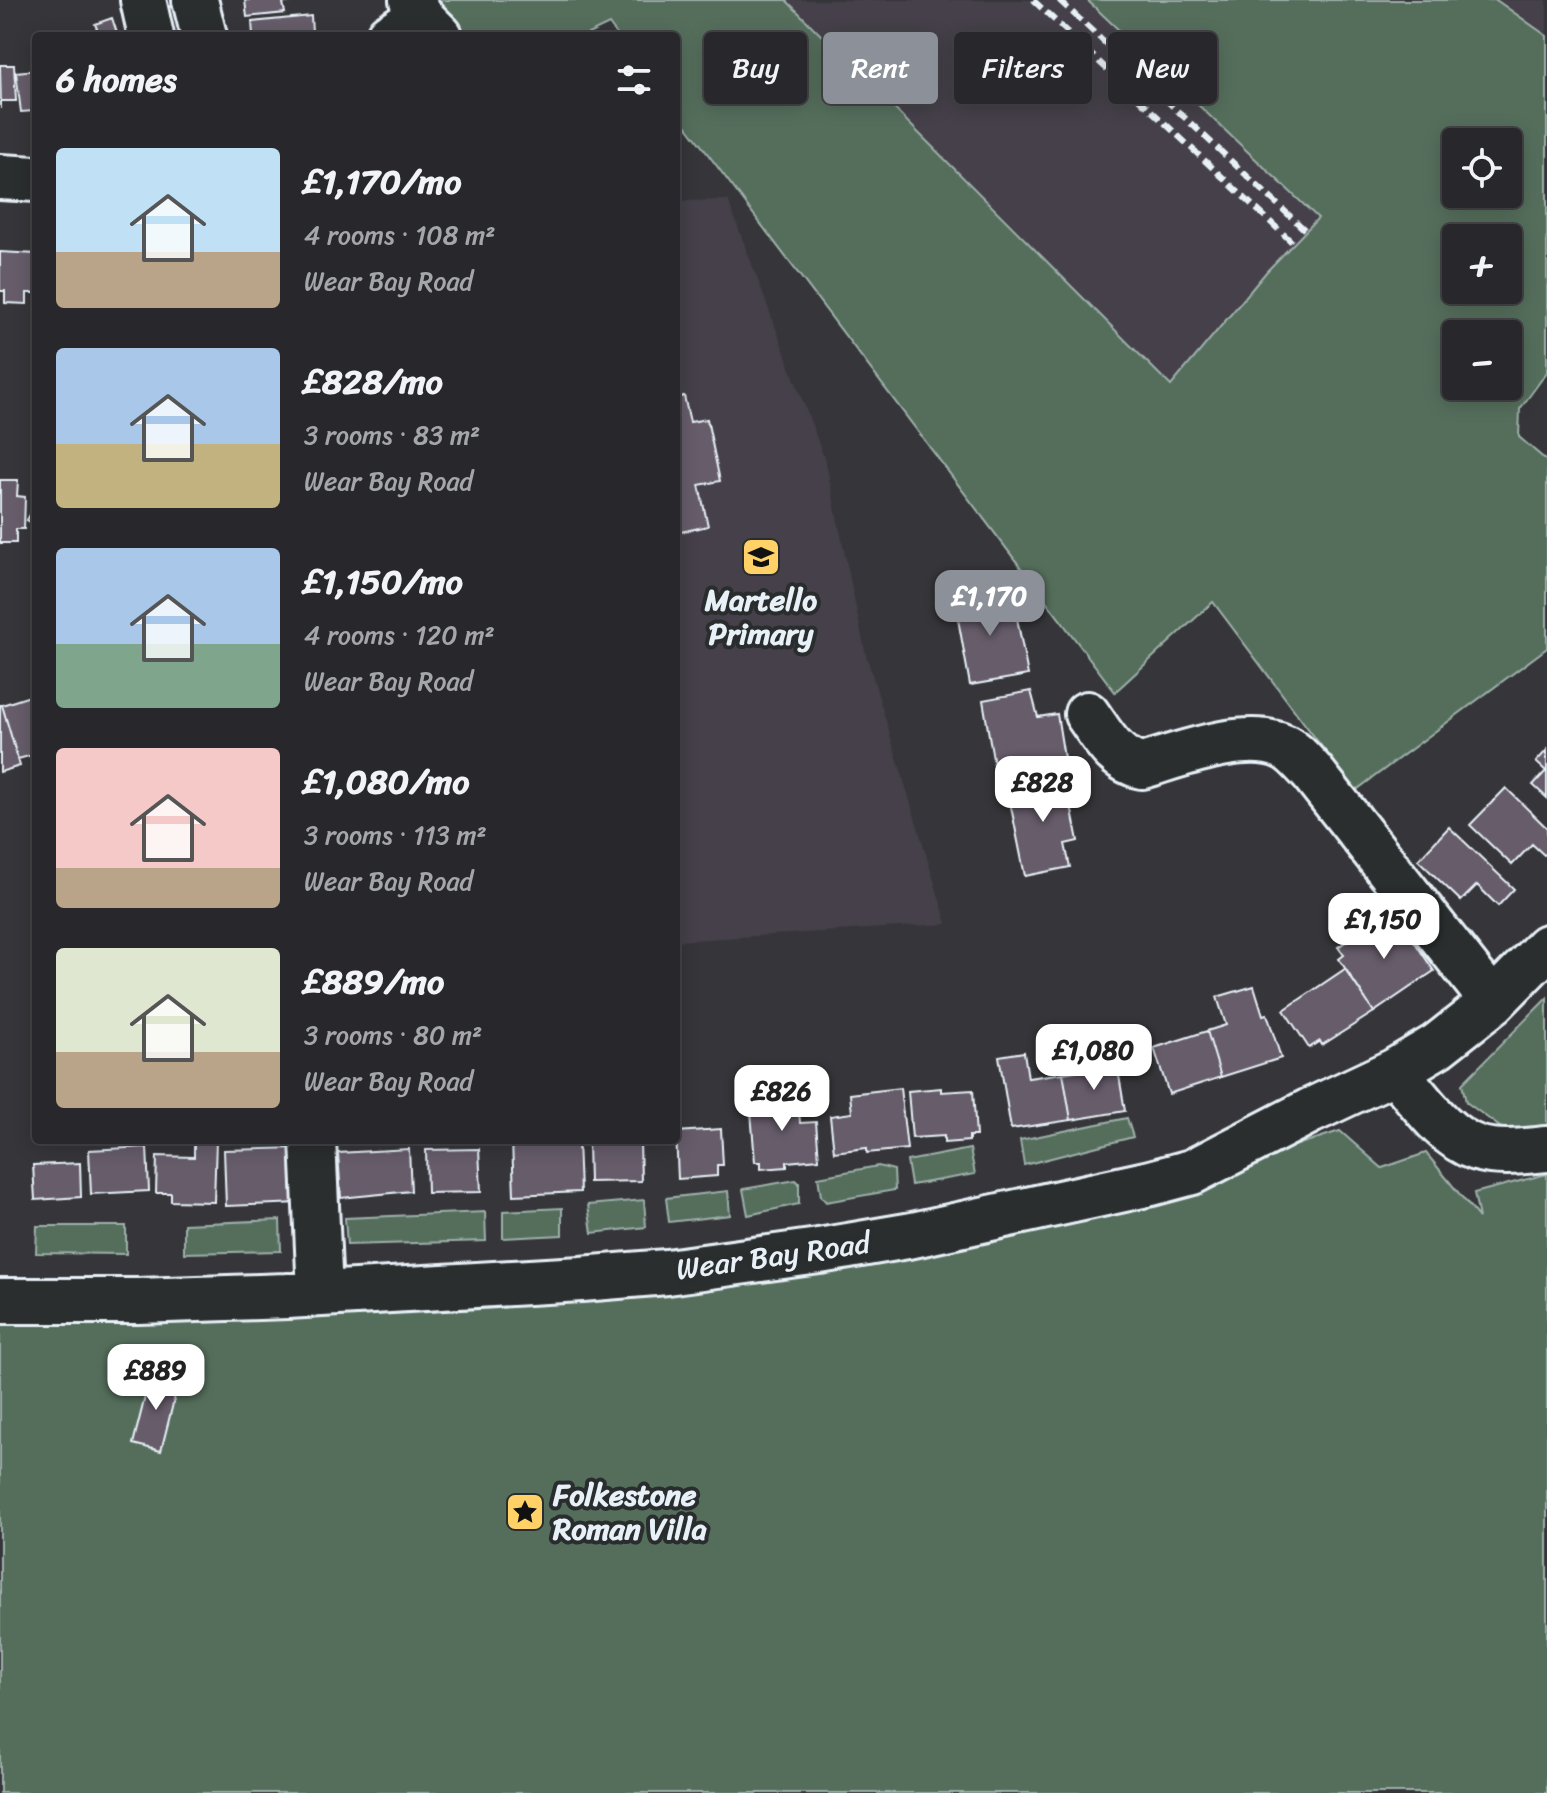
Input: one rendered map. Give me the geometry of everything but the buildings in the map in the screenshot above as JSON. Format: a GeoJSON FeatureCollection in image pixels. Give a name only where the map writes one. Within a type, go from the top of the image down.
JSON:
{"type":"FeatureCollection","features":[{"type":"Feature","properties":{"kind":"street"},"geometry":{"type":"LineString","coordinates":[[143,0],[150,32]]}},
{"type":"Feature","properties":{"kind":"street"},"geometry":{"type":"LineString","coordinates":[[195,0],[203,32]]}},
{"type":"Feature","properties":{"kind":"street"},"geometry":{"type":"LineString","coordinates":[[0,177],[32,179]]}},
{"type":"Feature","properties":{"kind":"street"},"geometry":{"type":"LineString","coordinates":[[1087,714],[1112,749],[1128,763],[1173,774],[1234,742],[1271,743],[1287,748],[1312,772],[1493,1002]]}},
{"type":"Feature","properties":{"kind":"street","name":"Wear Bay Road"},"geometry":{"type":"LineString","coordinates":[[0,1301],[137,1301],[667,1272],[927,1232],[1137,1187],[1192,1172],[1395,1071],[1437,1046],[1493,1002],[1547,947]]}},
{"type":"Feature","properties":{"kind":"street"},"geometry":{"type":"LineString","coordinates":[[1395,1071],[1452,1135],[1478,1149],[1513,1152],[1547,1149]]}},
{"type":"Feature","properties":{"kind":"street"},"geometry":{"type":"LineString","coordinates":[[313,1144],[320,1293]]}},
{"type":"Feature","properties":{"kind":"shaded area"},"geometry":{"type":"Polygon","coordinates":[[[590,0],[1547,0],[1547,372],[1520,409],[1519,437],[1547,461],[1213,601],[1115,692],[680,117],[680,32],[615,32],[590,0]]]}},
{"type":"Feature","properties":{"kind":"shaded area","name":"Martello Primary"},"geometry":{"type":"Polygon","coordinates":[[[728,200],[826,463],[865,651],[947,924],[680,941],[680,201],[728,200]]]}},
{"type":"Feature","properties":{"kind":"green space"},"geometry":{"type":"Polygon","coordinates":[[[436,0],[786,0],[823,37],[823,104],[890,104],[1171,386],[1267,271],[1318,218],[1197,104],[1217,104],[1217,32],[1121,32],[1087,0],[1496,0],[1547,36],[1547,372],[1520,409],[1519,437],[1547,461],[1547,648],[1355,791],[1213,602],[1115,692],[680,117],[680,32],[615,32],[609,24],[592,32],[464,32],[436,0]]]}},
{"type":"Feature","properties":{"kind":"green space"},"geometry":{"type":"Polygon","coordinates":[[[1547,998],[1547,1141],[1519,1141],[1466,1102],[1462,1084],[1547,998]]]}},
{"type":"Feature","properties":{"kind":"green space"},"geometry":{"type":"Polygon","coordinates":[[[1127,1118],[1133,1137],[1024,1165],[1020,1140],[1127,1118]]]}},
{"type":"Feature","properties":{"kind":"green space"},"geometry":{"type":"Polygon","coordinates":[[[1340,1131],[1382,1168],[1426,1153],[1479,1218],[1474,1193],[1547,1174],[1547,1793],[0,1793],[0,1315],[167,1319],[1171,1186],[1340,1131]]]}},
{"type":"Feature","properties":{"kind":"green space"},"geometry":{"type":"Polygon","coordinates":[[[970,1149],[975,1174],[911,1185],[907,1161],[970,1149]]]}},
{"type":"Feature","properties":{"kind":"green space"},"geometry":{"type":"Polygon","coordinates":[[[878,1166],[894,1170],[895,1190],[826,1202],[821,1196],[818,1177],[878,1166]]]}},
{"type":"Feature","properties":{"kind":"green space"},"geometry":{"type":"Polygon","coordinates":[[[796,1180],[799,1183],[799,1204],[748,1215],[743,1189],[796,1180]]]}},
{"type":"Feature","properties":{"kind":"green space"},"geometry":{"type":"Polygon","coordinates":[[[728,1191],[730,1215],[669,1222],[666,1198],[728,1191]]]}},
{"type":"Feature","properties":{"kind":"green space"},"geometry":{"type":"Polygon","coordinates":[[[644,1200],[646,1227],[592,1233],[588,1205],[644,1200]]]}},
{"type":"Feature","properties":{"kind":"green space"},"geometry":{"type":"Polygon","coordinates":[[[562,1208],[562,1235],[503,1238],[503,1211],[562,1208]]]}},
{"type":"Feature","properties":{"kind":"green space"},"geometry":{"type":"Polygon","coordinates":[[[485,1212],[486,1241],[347,1245],[345,1218],[485,1212]]]}},
{"type":"Feature","properties":{"kind":"green space"},"geometry":{"type":"Polygon","coordinates":[[[280,1220],[281,1251],[184,1253],[184,1224],[280,1220]]]}},
{"type":"Feature","properties":{"kind":"green space"},"geometry":{"type":"Polygon","coordinates":[[[37,1226],[126,1226],[126,1254],[36,1253],[37,1226]]]}},
{"type":"Feature","properties":{"kind":"railway"},"geometry":{"type":"LineString","coordinates":[[1033,0],[1294,244]]}},
{"type":"Feature","properties":{"kind":"railway"},"geometry":{"type":"LineString","coordinates":[[1059,0],[1306,231]]}},
{"type":"Feature","properties":{"kind":"place","name":"Martello Primary"},"geometry":{"type":"Point","coordinates":[761,557]}},
{"type":"Feature","properties":{"kind":"place","name":"Folkestone Roman Villa"},"geometry":{"type":"Point","coordinates":[525,1512]}}]}
